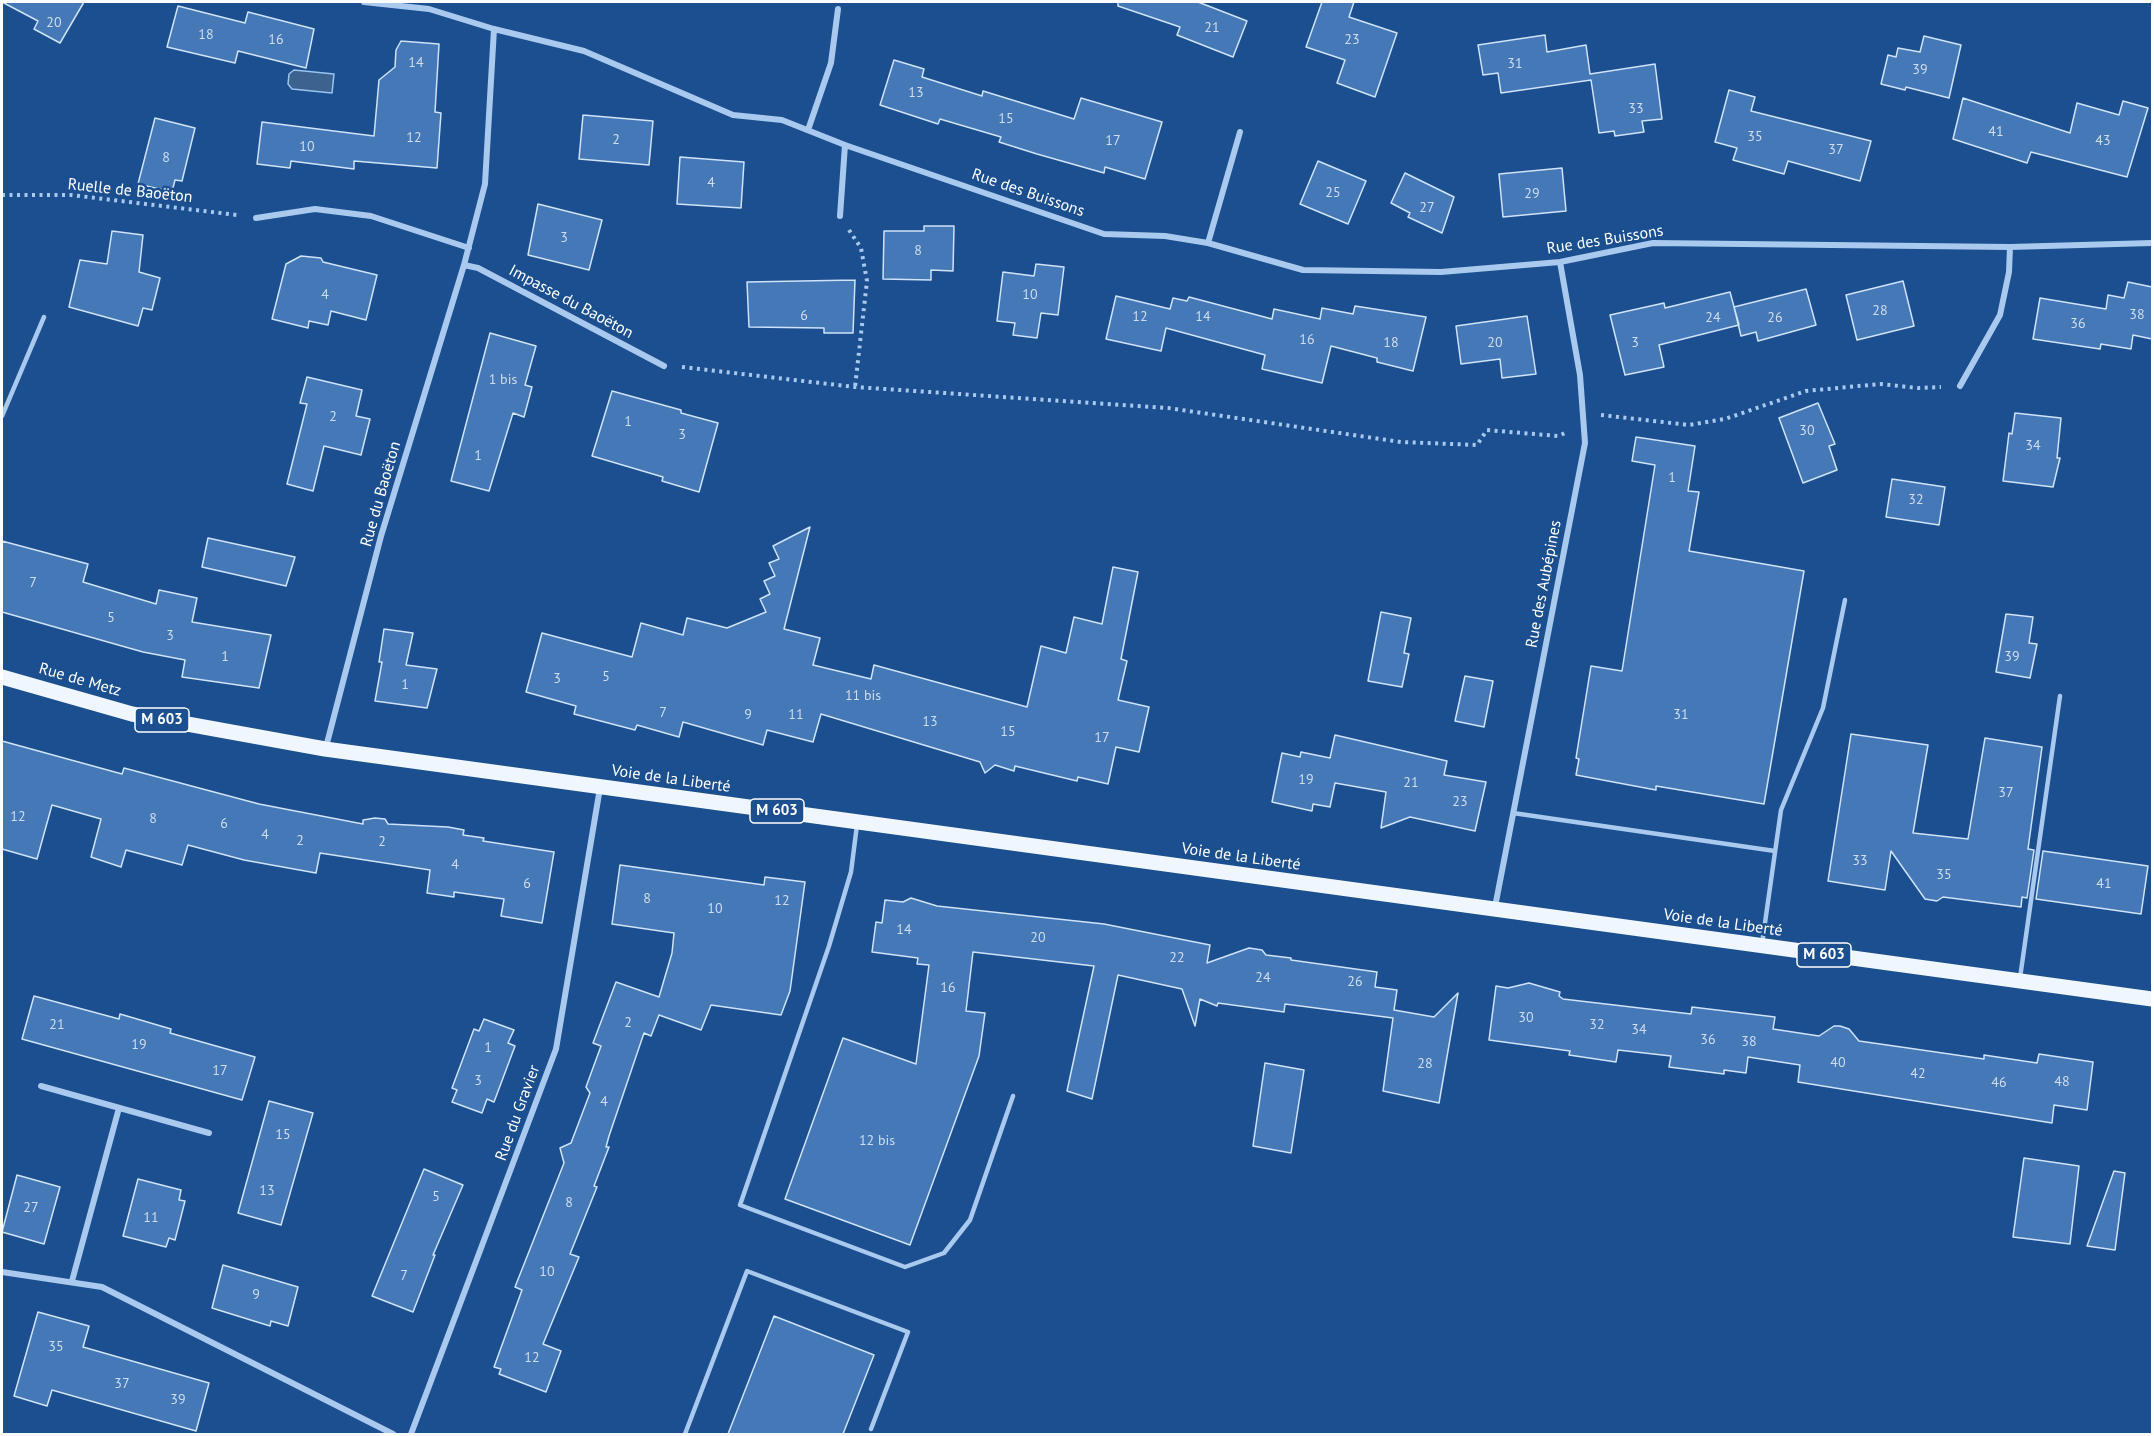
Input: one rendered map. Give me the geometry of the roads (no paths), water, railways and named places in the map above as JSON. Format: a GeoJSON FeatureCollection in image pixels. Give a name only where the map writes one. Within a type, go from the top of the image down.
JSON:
{"type":"FeatureCollection","features":[{"type":"Feature","properties":{"kind":"main road","name":"Rue de Metz"},"geometry":{"type":"LineString","coordinates":[[2,677],[132,714],[325,749]]}},
{"type":"Feature","properties":{"kind":"main road","name":"Voie de la Liberté"},"geometry":{"type":"LineString","coordinates":[[325,749],[1495,911],[2152,999]]}},
{"type":"Feature","properties":{"kind":"street"},"geometry":{"type":"LineString","coordinates":[[364,2],[429,5],[494,30]]}},
{"type":"Feature","properties":{"kind":"street"},"geometry":{"type":"LineString","coordinates":[[808,130],[831,63],[838,9]]}},
{"type":"Feature","properties":{"kind":"street","name":"Rue des Buissons"},"geometry":{"type":"LineString","coordinates":[[494,30],[584,51],[733,115],[783,120],[845,145],[1104,234],[1165,236],[1208,243],[1303,270],[1441,272],[1560,262],[1653,243],[2010,247],[2152,243]]}},
{"type":"Feature","properties":{"kind":"street","name":"Rue du Baoëton"},"geometry":{"type":"LineString","coordinates":[[325,749],[381,536],[464,265],[485,184],[494,30]]}},
{"type":"Feature","properties":{"kind":"street"},"geometry":{"type":"LineString","coordinates":[[1208,243],[1240,132]]}},
{"type":"Feature","properties":{"kind":"street"},"geometry":{"type":"LineString","coordinates":[[840,216],[845,145]]}},
{"type":"Feature","properties":{"kind":"street"},"geometry":{"type":"LineString","coordinates":[[256,218],[315,208],[371,216],[469,248]]}},
{"type":"Feature","properties":{"kind":"street"},"geometry":{"type":"LineString","coordinates":[[1960,386],[2000,315],[2009,272],[2010,247]]}},
{"type":"Feature","properties":{"kind":"street","name":"Rue des Aubépines"},"geometry":{"type":"LineString","coordinates":[[1495,911],[1585,443],[1580,375],[1560,262]]}},
{"type":"Feature","properties":{"kind":"street","name":"Impasse du Baoëton"},"geometry":{"type":"LineString","coordinates":[[464,265],[478,268],[664,366]]}},
{"type":"Feature","properties":{"kind":"street","name":"Rue du Gravier"},"geometry":{"type":"LineString","coordinates":[[411,1434],[556,1050],[600,787]]}},
{"type":"Feature","properties":{"kind":"street"},"geometry":{"type":"LineString","coordinates":[[41,1086],[209,1133]]}},
{"type":"Feature","properties":{"kind":"street"},"geometry":{"type":"LineString","coordinates":[[72,1281],[119,1108]]}},
{"type":"Feature","properties":{"kind":"street"},"geometry":{"type":"LineString","coordinates":[[2,1272],[33,1279],[72,1281],[102,1287],[393,1434]]}},
{"type":"Feature","properties":{"kind":"lane"},"geometry":{"type":"LineString","coordinates":[[2,416],[44,317]]}},
{"type":"Feature","properties":{"kind":"lane"},"geometry":{"type":"LineString","coordinates":[[1761,946],[1781,810],[1823,708],[1845,600]]}},
{"type":"Feature","properties":{"kind":"lane"},"geometry":{"type":"LineString","coordinates":[[2020,981],[2060,696]]}},
{"type":"Feature","properties":{"kind":"lane"},"geometry":{"type":"LineString","coordinates":[[1513,813],[1775,851]]}},
{"type":"Feature","properties":{"kind":"lane"},"geometry":{"type":"LineString","coordinates":[[858,823],[851,872],[829,946],[740,1205],[905,1267],[944,1253],[969,1220],[1012,1096]]}},
{"type":"Feature","properties":{"kind":"lane"},"geometry":{"type":"LineString","coordinates":[[686,1434],[747,1271],[908,1332],[871,1429]]}},
{"type":"Feature","properties":{"kind":"water"},"geometry":{"type":"Polygon","coordinates":[[[294,70],[334,74],[332,93],[292,89],[288,84],[289,74],[294,70]]]}}]}
